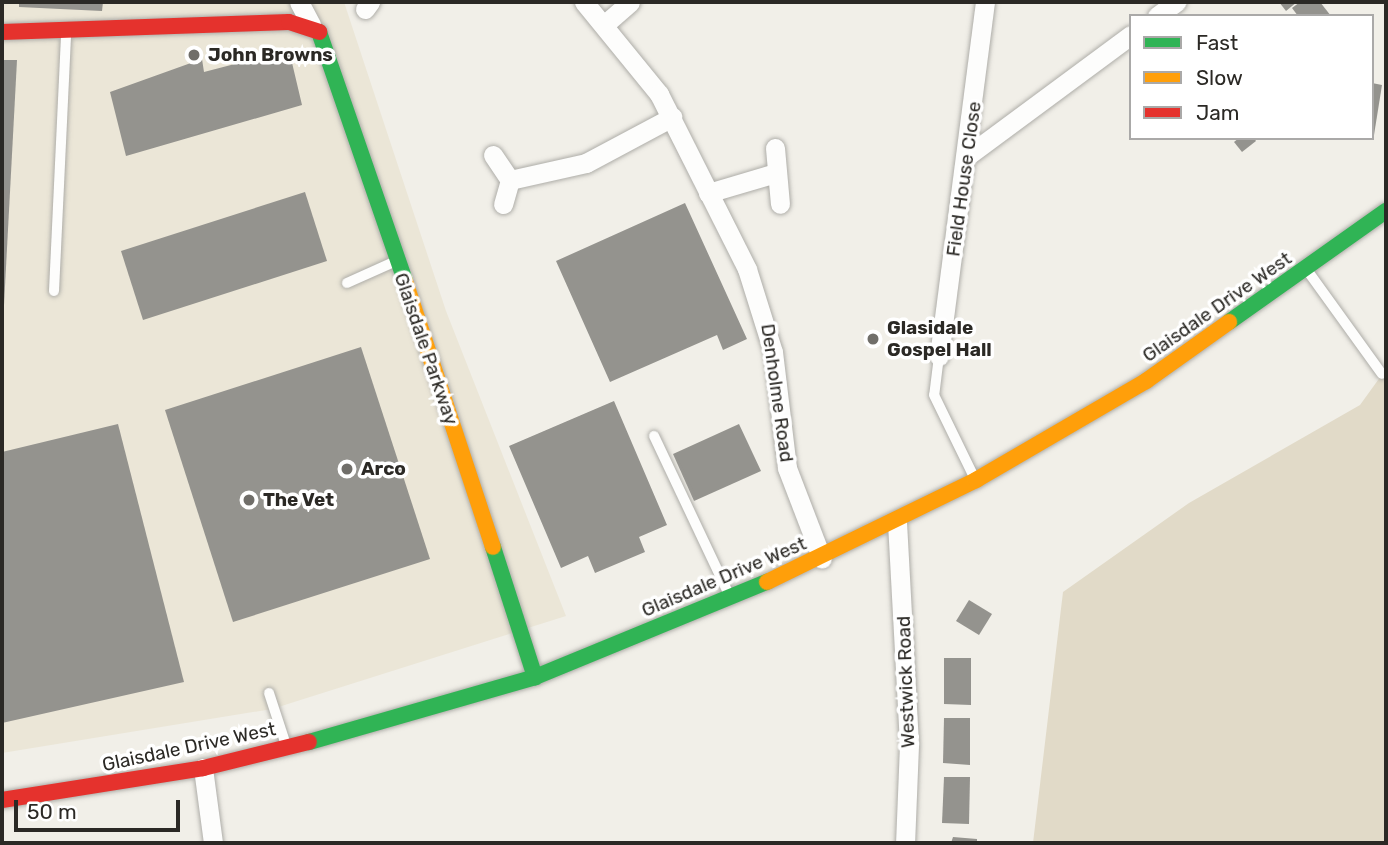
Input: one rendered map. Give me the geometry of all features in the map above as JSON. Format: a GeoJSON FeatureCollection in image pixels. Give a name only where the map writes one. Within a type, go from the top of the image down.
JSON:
{"type":"FeatureCollection","features":[{"type":"Feature","properties":{"kind":"street","name":"Glaisdale Parkway"},"geometry":{"type":"LineString","coordinates":[[299,2],[311,25],[334,54],[396,261],[536,677]]}},
{"type":"Feature","properties":{"kind":"street","name":"Denholme Road"},"geometry":{"type":"LineString","coordinates":[[584,2],[604,24],[672,117],[765,313],[787,468],[822,559]]}},
{"type":"Feature","properties":{"kind":"street"},"geometry":{"type":"LineString","coordinates":[[604,24],[629,2]]}},
{"type":"Feature","properties":{"kind":"street","name":"Field House Close"},"geometry":{"type":"LineString","coordinates":[[939,356],[970,153],[985,2]]}},
{"type":"Feature","properties":{"kind":"street"},"geometry":{"type":"LineString","coordinates":[[2,33],[66,34],[311,25]]}},
{"type":"Feature","properties":{"kind":"street"},"geometry":{"type":"LineString","coordinates":[[970,153],[1129,36]]}},
{"type":"Feature","properties":{"kind":"street"},"geometry":{"type":"LineString","coordinates":[[510,180],[586,163],[672,117]]}},
{"type":"Feature","properties":{"kind":"street"},"geometry":{"type":"LineString","coordinates":[[775,148],[780,204]]}},
{"type":"Feature","properties":{"kind":"street"},"geometry":{"type":"LineString","coordinates":[[493,155],[510,180]]}},
{"type":"Feature","properties":{"kind":"street"},"geometry":{"type":"LineString","coordinates":[[708,193],[776,173]]}},
{"type":"Feature","properties":{"kind":"street"},"geometry":{"type":"LineString","coordinates":[[503,204],[510,180]]}},
{"type":"Feature","properties":{"kind":"street","name":"Glaisdale Drive West"},"geometry":{"type":"LineString","coordinates":[[2,800],[203,768],[288,748],[536,677],[822,559],[976,480],[1146,381],[1307,270],[1386,211]]}},
{"type":"Feature","properties":{"kind":"street","name":"Westwick Road"},"geometry":{"type":"LineString","coordinates":[[897,522],[909,746],[905,843]]}},
{"type":"Feature","properties":{"kind":"street"},"geometry":{"type":"LineString","coordinates":[[203,768],[213,843]]}},
{"type":"Feature","properties":{"kind":"lane"},"geometry":{"type":"LineString","coordinates":[[54,290],[66,34]]}},
{"type":"Feature","properties":{"kind":"lane"},"geometry":{"type":"LineString","coordinates":[[347,283],[396,261]]}},
{"type":"Feature","properties":{"kind":"lane"},"geometry":{"type":"LineString","coordinates":[[1307,270],[1382,374]]}},
{"type":"Feature","properties":{"kind":"lane"},"geometry":{"type":"LineString","coordinates":[[939,356],[934,395],[976,480]]}},
{"type":"Feature","properties":{"kind":"lane"},"geometry":{"type":"LineString","coordinates":[[654,436],[730,597]]}},
{"type":"Feature","properties":{"kind":"lane"},"geometry":{"type":"LineString","coordinates":[[269,693],[288,748]]}},
{"type":"Feature","properties":{"kind":"shaded area"},"geometry":{"type":"Polygon","coordinates":[[[2,2],[344,2],[446,311],[566,616],[272,709],[2,753],[2,2]]]}},
{"type":"Feature","properties":{"kind":"shaded area"},"geometry":{"type":"Polygon","coordinates":[[[1386,369],[1386,843],[1033,843],[1063,592],[1189,503],[1360,405],[1386,369]]]}},
{"type":"Feature","properties":{"kind":"building"},"geometry":{"type":"Polygon","coordinates":[[[19,2],[103,2],[102,11],[19,7],[19,2]]]}},
{"type":"Feature","properties":{"kind":"building"},"geometry":{"type":"Polygon","coordinates":[[[1279,2],[1297,2],[1286,11],[1279,2]]]}},
{"type":"Feature","properties":{"kind":"building"},"geometry":{"type":"Polygon","coordinates":[[[1300,2],[1320,2],[1329,14],[1296,14],[1292,8],[1300,2]]]}},
{"type":"Feature","properties":{"kind":"building"},"geometry":{"type":"Polygon","coordinates":[[[289,50],[302,105],[126,156],[110,92],[202,59],[204,72],[289,50]]]}},
{"type":"Feature","properties":{"kind":"building"},"geometry":{"type":"Polygon","coordinates":[[[2,60],[17,60],[4,305],[2,305],[2,60]]]}},
{"type":"Feature","properties":{"kind":"building"},"geometry":{"type":"Polygon","coordinates":[[[1374,83],[1382,85],[1374,135],[1374,83]]]}},
{"type":"Feature","properties":{"kind":"building"},"geometry":{"type":"Polygon","coordinates":[[[1236,140],[1256,141],[1242,152],[1234,142],[1236,140]]]}},
{"type":"Feature","properties":{"kind":"building"},"geometry":{"type":"Polygon","coordinates":[[[305,192],[327,261],[143,320],[121,251],[305,192]]]}},
{"type":"Feature","properties":{"kind":"building"},"geometry":{"type":"Polygon","coordinates":[[[685,203],[747,339],[723,350],[717,335],[610,382],[556,261],[685,203]]]}},
{"type":"Feature","properties":{"kind":"building"},"geometry":{"type":"Polygon","coordinates":[[[361,347],[430,559],[233,622],[165,410],[361,347]]]}},
{"type":"Feature","properties":{"kind":"building"},"geometry":{"type":"Polygon","coordinates":[[[614,401],[667,525],[639,537],[645,552],[595,573],[588,556],[561,568],[509,446],[614,401]]]}},
{"type":"Feature","properties":{"kind":"building"},"geometry":{"type":"Polygon","coordinates":[[[118,424],[184,682],[2,723],[2,452],[118,424]]]}},
{"type":"Feature","properties":{"kind":"building"},"geometry":{"type":"Polygon","coordinates":[[[739,424],[761,471],[694,501],[673,454],[739,424]]]}},
{"type":"Feature","properties":{"kind":"building"},"geometry":{"type":"Polygon","coordinates":[[[969,600],[992,614],[979,635],[956,621],[969,600]]]}},
{"type":"Feature","properties":{"kind":"building"},"geometry":{"type":"Polygon","coordinates":[[[944,658],[971,658],[971,705],[944,704],[944,658]]]}},
{"type":"Feature","properties":{"kind":"building"},"geometry":{"type":"Polygon","coordinates":[[[944,718],[970,718],[970,765],[943,763],[944,718]]]}},
{"type":"Feature","properties":{"kind":"building"},"geometry":{"type":"Polygon","coordinates":[[[944,777],[970,777],[969,824],[942,823],[944,777]]]}},
{"type":"Feature","properties":{"kind":"building"},"geometry":{"type":"Polygon","coordinates":[[[953,837],[977,839],[977,843],[951,843],[953,837]]]}},
{"type":"Feature","properties":{"kind":"traffic: fast"},"geometry":{"type":"LineString","coordinates":[[319,32],[405,281]]}},
{"type":"Feature","properties":{"kind":"traffic: fast"},"geometry":{"type":"LineString","coordinates":[[1229,322],[1386,211]]}},
{"type":"Feature","properties":{"kind":"traffic: fast"},"geometry":{"type":"LineString","coordinates":[[493,547],[535,677]]}},
{"type":"Feature","properties":{"kind":"traffic: fast"},"geometry":{"type":"LineString","coordinates":[[309,742],[535,677],[767,582]]}},
{"type":"Feature","properties":{"kind":"traffic: slow"},"geometry":{"type":"LineString","coordinates":[[405,281],[493,547]]}},
{"type":"Feature","properties":{"kind":"traffic: slow"},"geometry":{"type":"LineString","coordinates":[[767,582],[976,480],[1146,381],[1229,322]]}},
{"type":"Feature","properties":{"kind":"traffic: jam"},"geometry":{"type":"LineString","coordinates":[[2,32],[289,22],[319,32]]}},
{"type":"Feature","properties":{"kind":"traffic: jam"},"geometry":{"type":"LineString","coordinates":[[2,800],[203,768],[309,742]]}},
{"type":"Feature","properties":{"kind":"place","name":"John Browns"},"geometry":{"type":"Point","coordinates":[194,55]}},
{"type":"Feature","properties":{"kind":"place","name":"Glasidale Gospel Hall"},"geometry":{"type":"Point","coordinates":[873,339]}},
{"type":"Feature","properties":{"kind":"place","name":"Arco"},"geometry":{"type":"Point","coordinates":[347,469]}},
{"type":"Feature","properties":{"kind":"place","name":"The Vet"},"geometry":{"type":"Point","coordinates":[249,500]}}]}
